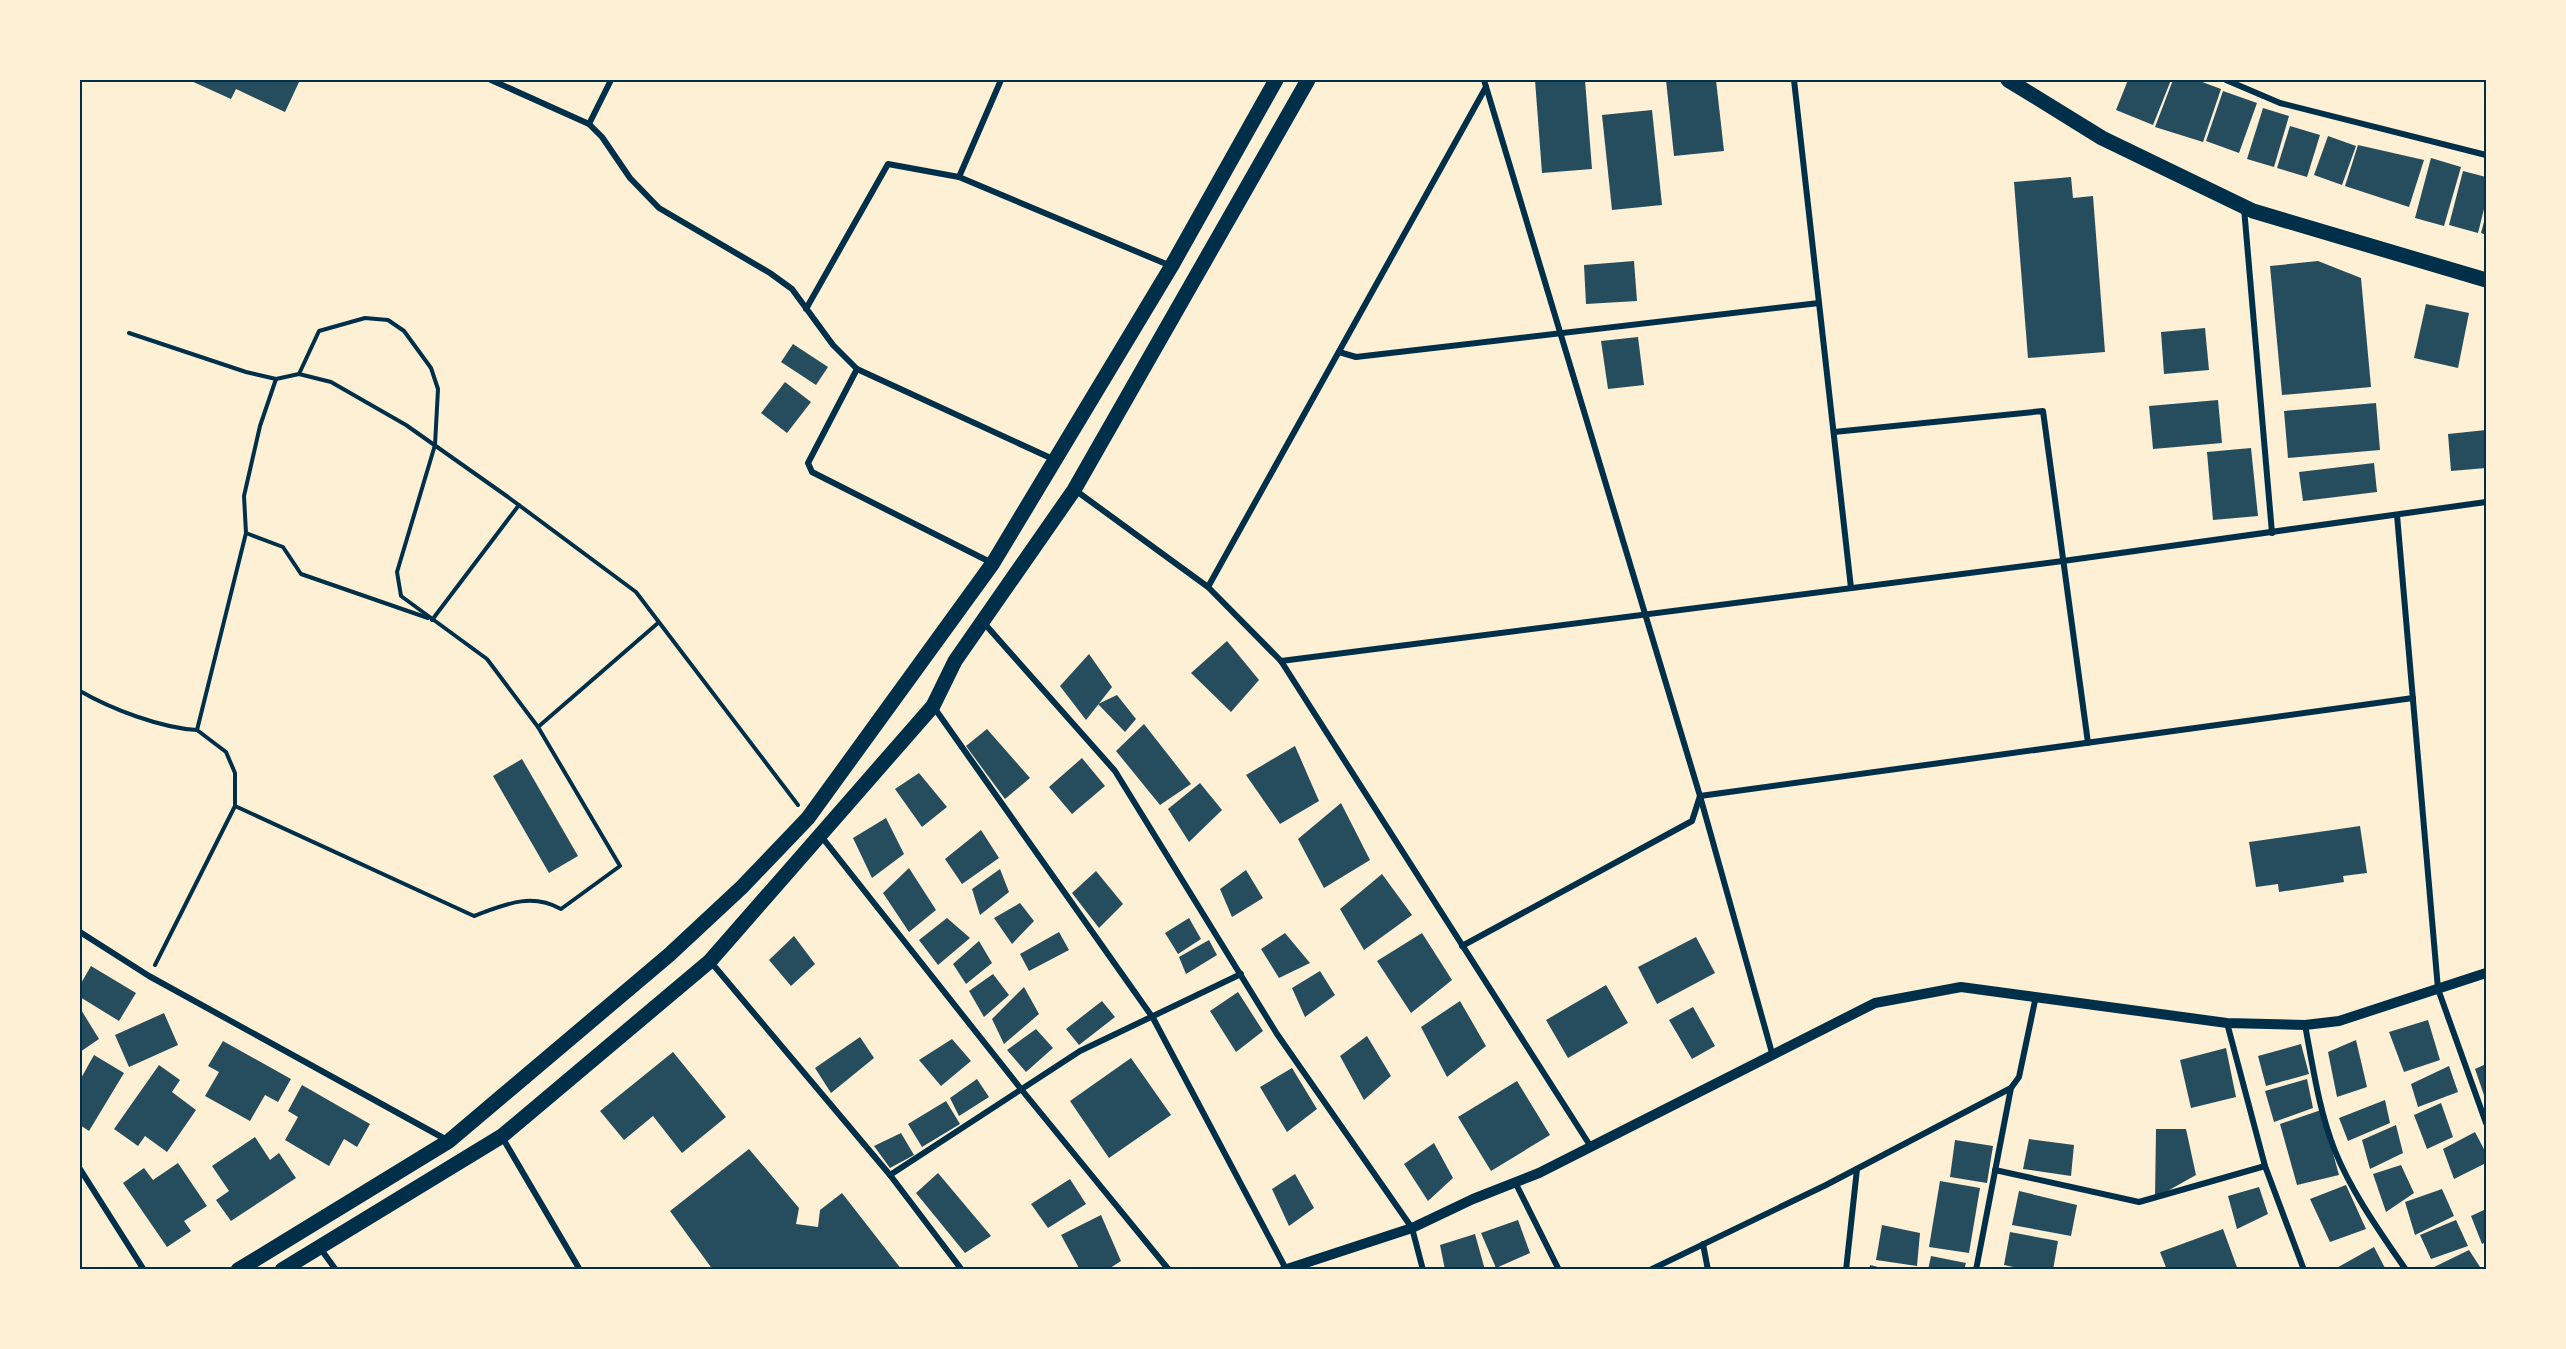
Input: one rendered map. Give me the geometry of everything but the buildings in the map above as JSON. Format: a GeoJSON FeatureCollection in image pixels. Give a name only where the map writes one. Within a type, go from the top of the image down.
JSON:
{"type":"FeatureCollection","features":[{"type":"Feature","properties":{"kind":"main road"},"geometry":{"type":"LineString","coordinates":[[238,1269],[449,1142],[669,956],[742,887],[808,818],[993,563],[1057,461],[1171,267],[1276,80]]}},
{"type":"Feature","properties":{"kind":"main road"},"geometry":{"type":"LineString","coordinates":[[282,1269],[502,1136],[710,961],[933,706],[955,662],[1074,490],[1306,80]]}},
{"type":"Feature","properties":{"kind":"main road"},"geometry":{"type":"LineString","coordinates":[[2008,80],[2102,138],[2244,207],[2392,254],[2487,280]]}},
{"type":"Feature","properties":{"kind":"street"},"geometry":{"type":"LineString","coordinates":[[491,80],[589,124],[602,137],[630,178],[659,208],[770,273],[792,289],[833,345],[857,369],[1057,461]]}},
{"type":"Feature","properties":{"kind":"street"},"geometry":{"type":"LineString","coordinates":[[589,124],[611,80]]}},
{"type":"Feature","properties":{"kind":"street"},"geometry":{"type":"LineString","coordinates":[[959,177],[1001,80]]}},
{"type":"Feature","properties":{"kind":"street"},"geometry":{"type":"LineString","coordinates":[[1484,80],[1700,796],[1772,1053]]}},
{"type":"Feature","properties":{"kind":"street"},"geometry":{"type":"LineString","coordinates":[[1794,80],[1851,588]]}},
{"type":"Feature","properties":{"kind":"street"},"geometry":{"type":"LineString","coordinates":[[2226,80],[2291,106],[2487,156]]}},
{"type":"Feature","properties":{"kind":"street"},"geometry":{"type":"LineString","coordinates":[[1208,587],[1486,87]]}},
{"type":"Feature","properties":{"kind":"street"},"geometry":{"type":"LineString","coordinates":[[806,309],[888,164],[959,177],[1171,267]]}},
{"type":"Feature","properties":{"kind":"street"},"geometry":{"type":"LineString","coordinates":[[2244,207],[2272,533]]}},
{"type":"Feature","properties":{"kind":"street"},"geometry":{"type":"LineString","coordinates":[[1339,351],[1356,357],[1820,303]]}},
{"type":"Feature","properties":{"kind":"street"},"geometry":{"type":"LineString","coordinates":[[857,369],[808,463],[812,472],[993,563]]}},
{"type":"Feature","properties":{"kind":"street"},"geometry":{"type":"LineString","coordinates":[[1834,432],[2043,411],[2088,743]]}},
{"type":"Feature","properties":{"kind":"street"},"geometry":{"type":"LineString","coordinates":[[1074,490],[1208,587],[1281,661],[1591,1147]]}},
{"type":"Feature","properties":{"kind":"street"},"geometry":{"type":"LineString","coordinates":[[1281,661],[2063,561],[2487,502]]}},
{"type":"Feature","properties":{"kind":"street"},"geometry":{"type":"LineString","coordinates":[[2397,515],[2438,989],[2487,1124]]}},
{"type":"Feature","properties":{"kind":"street"},"geometry":{"type":"LineString","coordinates":[[984,623],[1115,771],[1277,1034],[1412,1228],[1423,1269]]}},
{"type":"Feature","properties":{"kind":"street"},"geometry":{"type":"LineString","coordinates":[[1700,796],[2413,698]]}},
{"type":"Feature","properties":{"kind":"street"},"geometry":{"type":"LineString","coordinates":[[933,706],[1153,1018],[1285,1269],[1412,1228],[1515,1182],[1591,1147],[1772,1053],[1875,1003],[1961,987],[2036,995],[2227,1023],[2305,1025],[2339,1021],[2487,973]]}},
{"type":"Feature","properties":{"kind":"street"},"geometry":{"type":"LineString","coordinates":[[1462,946],[1692,821],[1700,796]]}},
{"type":"Feature","properties":{"kind":"street"},"geometry":{"type":"LineString","coordinates":[[821,835],[1021,1089],[1169,1269]]}},
{"type":"Feature","properties":{"kind":"street"},"geometry":{"type":"LineString","coordinates":[[80,932],[149,976],[449,1142]]}},
{"type":"Feature","properties":{"kind":"street"},"geometry":{"type":"LineString","coordinates":[[710,961],[890,1175],[963,1269]]}},
{"type":"Feature","properties":{"kind":"street"},"geometry":{"type":"LineString","coordinates":[[890,1175],[1080,1051],[1241,974]]}},
{"type":"Feature","properties":{"kind":"street"},"geometry":{"type":"LineString","coordinates":[[1976,1269],[2011,1088],[2019,1077],[2036,995]]}},
{"type":"Feature","properties":{"kind":"street"},"geometry":{"type":"LineString","coordinates":[[2227,1023],[2265,1166],[2304,1269]]}},
{"type":"Feature","properties":{"kind":"street"},"geometry":{"type":"LineString","coordinates":[[2305,1025],[2316,1084],[2335,1151],[2372,1220],[2406,1269]]}},
{"type":"Feature","properties":{"kind":"street"},"geometry":{"type":"LineString","coordinates":[[1650,1269],[1857,1169],[2011,1088]]}},
{"type":"Feature","properties":{"kind":"street"},"geometry":{"type":"LineString","coordinates":[[502,1136],[580,1269]]}},
{"type":"Feature","properties":{"kind":"street"},"geometry":{"type":"LineString","coordinates":[[1995,1170],[2139,1202],[2265,1166]]}},
{"type":"Feature","properties":{"kind":"street"},"geometry":{"type":"LineString","coordinates":[[80,1169],[144,1269]]}},
{"type":"Feature","properties":{"kind":"street"},"geometry":{"type":"LineString","coordinates":[[1846,1269],[1857,1169]]}},
{"type":"Feature","properties":{"kind":"street"},"geometry":{"type":"LineString","coordinates":[[1515,1182],[1559,1269]]}},
{"type":"Feature","properties":{"kind":"street"},"geometry":{"type":"LineString","coordinates":[[1703,1244],[1708,1269]]}},
{"type":"Feature","properties":{"kind":"street"},"geometry":{"type":"LineString","coordinates":[[320,1247],[336,1269]]}},
{"type":"Feature","properties":{"kind":"path"},"geometry":{"type":"LineString","coordinates":[[235,806],[474,916],[518,900],[547,902],[561,909],[620,866],[538,727],[487,659],[400,596],[397,572],[435,445],[438,389],[431,368],[404,331],[387,320],[365,318],[319,331],[298,374]]}},
{"type":"Feature","properties":{"kind":"path"},"geometry":{"type":"LineString","coordinates":[[129,333],[246,372],[276,379],[298,374],[330,382],[406,425],[435,445],[636,592],[808,818]]}},
{"type":"Feature","properties":{"kind":"path"},"geometry":{"type":"LineString","coordinates":[[197,730],[246,533],[244,496],[260,426],[276,379]]}},
{"type":"Feature","properties":{"kind":"path"},"geometry":{"type":"LineString","coordinates":[[432,620],[519,505]]}},
{"type":"Feature","properties":{"kind":"path"},"geometry":{"type":"LineString","coordinates":[[246,533],[283,547],[301,573],[432,620]]}},
{"type":"Feature","properties":{"kind":"path"},"geometry":{"type":"LineString","coordinates":[[538,727],[658,623]]}},
{"type":"Feature","properties":{"kind":"path"},"geometry":{"type":"LineString","coordinates":[[80,691],[97,701],[177,729],[197,730],[226,753],[235,773],[235,806],[149,976]]}}]}
